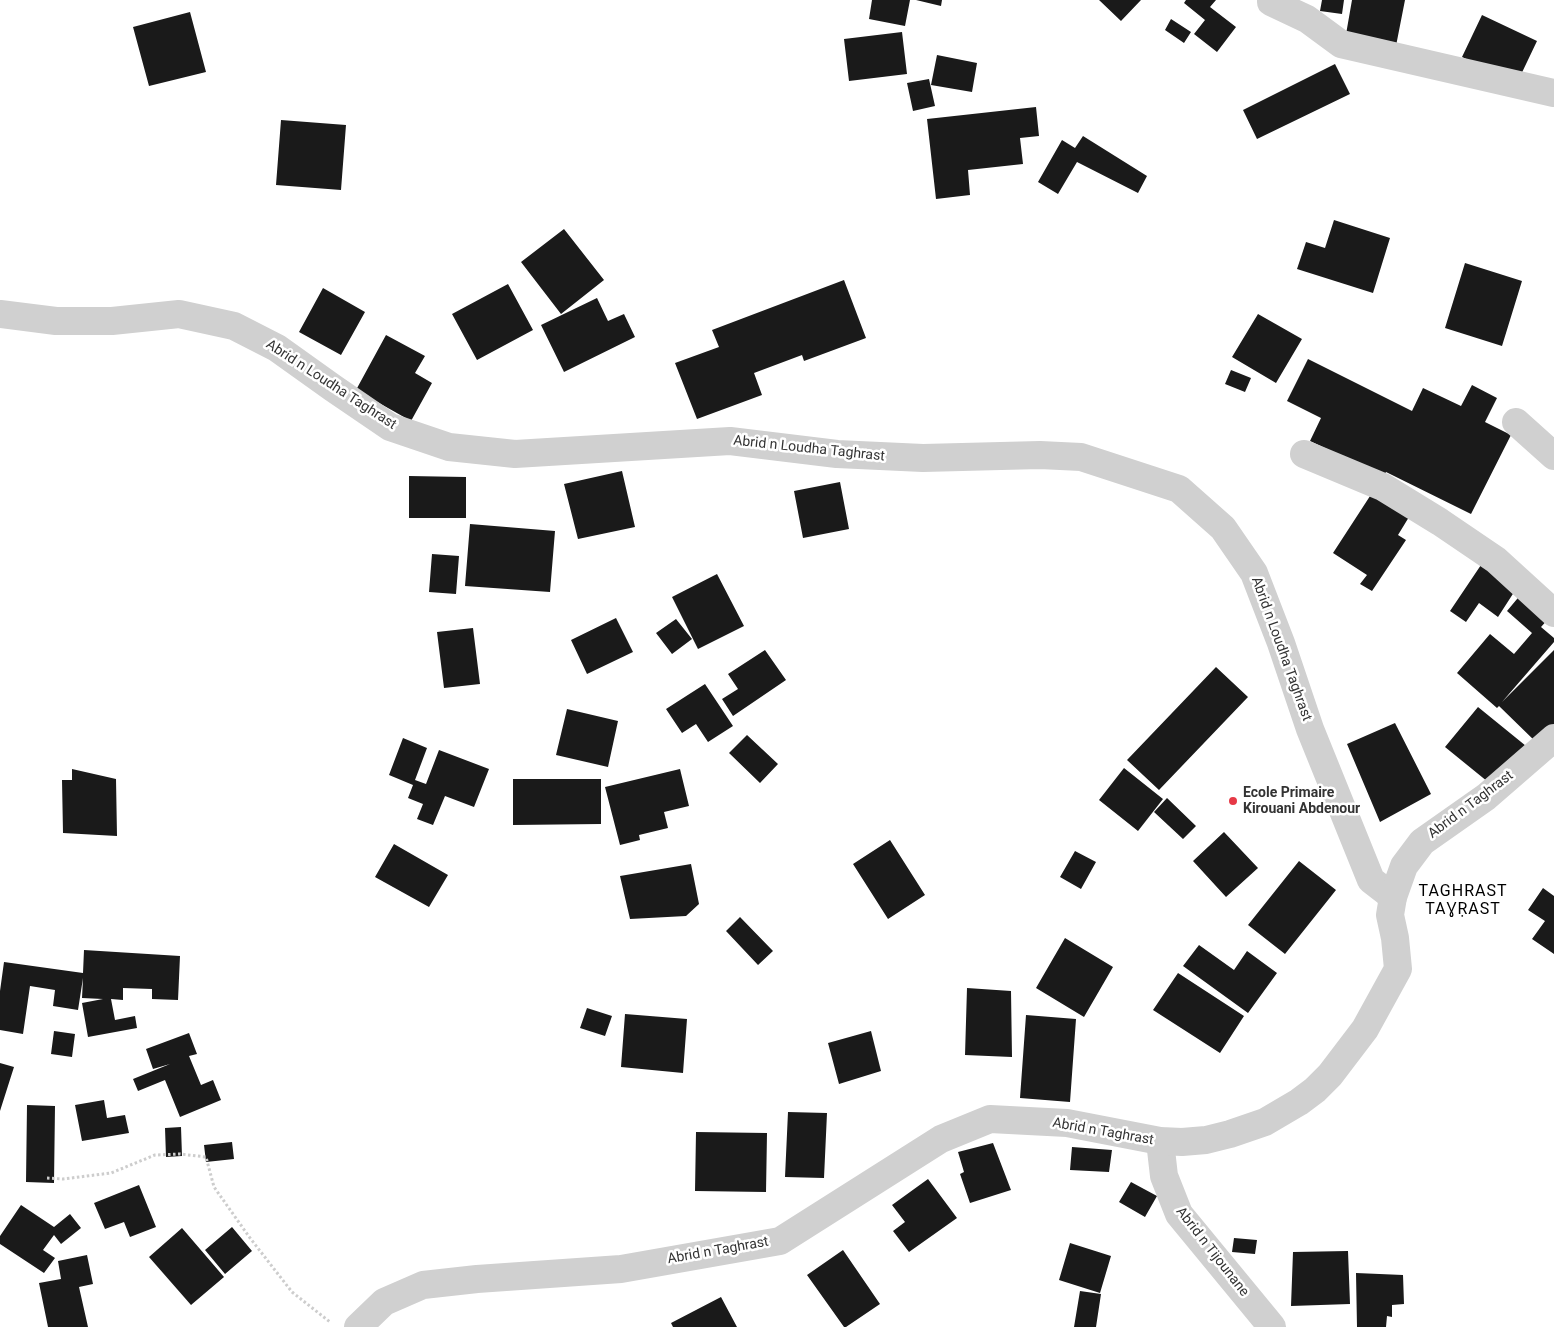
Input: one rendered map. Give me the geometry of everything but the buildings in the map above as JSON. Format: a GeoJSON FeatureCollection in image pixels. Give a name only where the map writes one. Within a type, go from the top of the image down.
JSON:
{"type":"FeatureCollection","features":[{"type":"Feature","properties":{"kind":"street"},"geometry":{"type":"LineString","coordinates":[[1271,1],[1307,19],[1341,44],[1554,93]]}},
{"type":"Feature","properties":{"kind":"street","name":"Abrid n Loudha Taghrast"},"geometry":{"type":"LineString","coordinates":[[0,314],[56,321],[112,321],[179,314],[234,326],[277,348],[390,427],[449,447],[515,454],[730,440],[837,454],[923,458],[1040,455],[1081,457],[1179,489],[1223,528],[1254,573],[1310,729],[1371,880],[1393,897]]}},
{"type":"Feature","properties":{"kind":"street"},"geometry":{"type":"LineString","coordinates":[[1516,422],[1554,456]]}},
{"type":"Feature","properties":{"kind":"street"},"geometry":{"type":"LineString","coordinates":[[1304,454],[1383,487],[1440,522],[1496,560],[1554,613]]}},
{"type":"Feature","properties":{"kind":"street","name":"Abrid n Taghrast"},"geometry":{"type":"LineString","coordinates":[[358,1327],[384,1302],[423,1285],[477,1279],[621,1269],[780,1241],[941,1139],[990,1119],[1067,1123],[1160,1141],[1182,1142],[1230,1134],[1265,1122],[1299,1102],[1320,1085],[1365,1029],[1398,969],[1395,938],[1390,915],[1393,897],[1404,866],[1422,842],[1486,797],[1554,738]]}},
{"type":"Feature","properties":{"kind":"street","name":"Abrid n Tijounane"},"geometry":{"type":"LineString","coordinates":[[1160,1141],[1164,1176],[1179,1214],[1272,1327]]}},
{"type":"Feature","properties":{"kind":"path"},"geometry":{"type":"LineString","coordinates":[[47,1178],[63,1179],[110,1173],[155,1155],[180,1154],[206,1157],[214,1187],[292,1292],[336,1327]]}},
{"type":"Feature","properties":{"kind":"place","name":"Ecole Primaire Kirouani Abdenour"},"geometry":{"type":"Point","coordinates":[1233,801]}},
{"type":"Feature","properties":{"kind":"district","name":"TAGHRAST TAƔṚAST"},"geometry":{"type":"Point","coordinates":[1463,901]}}]}
